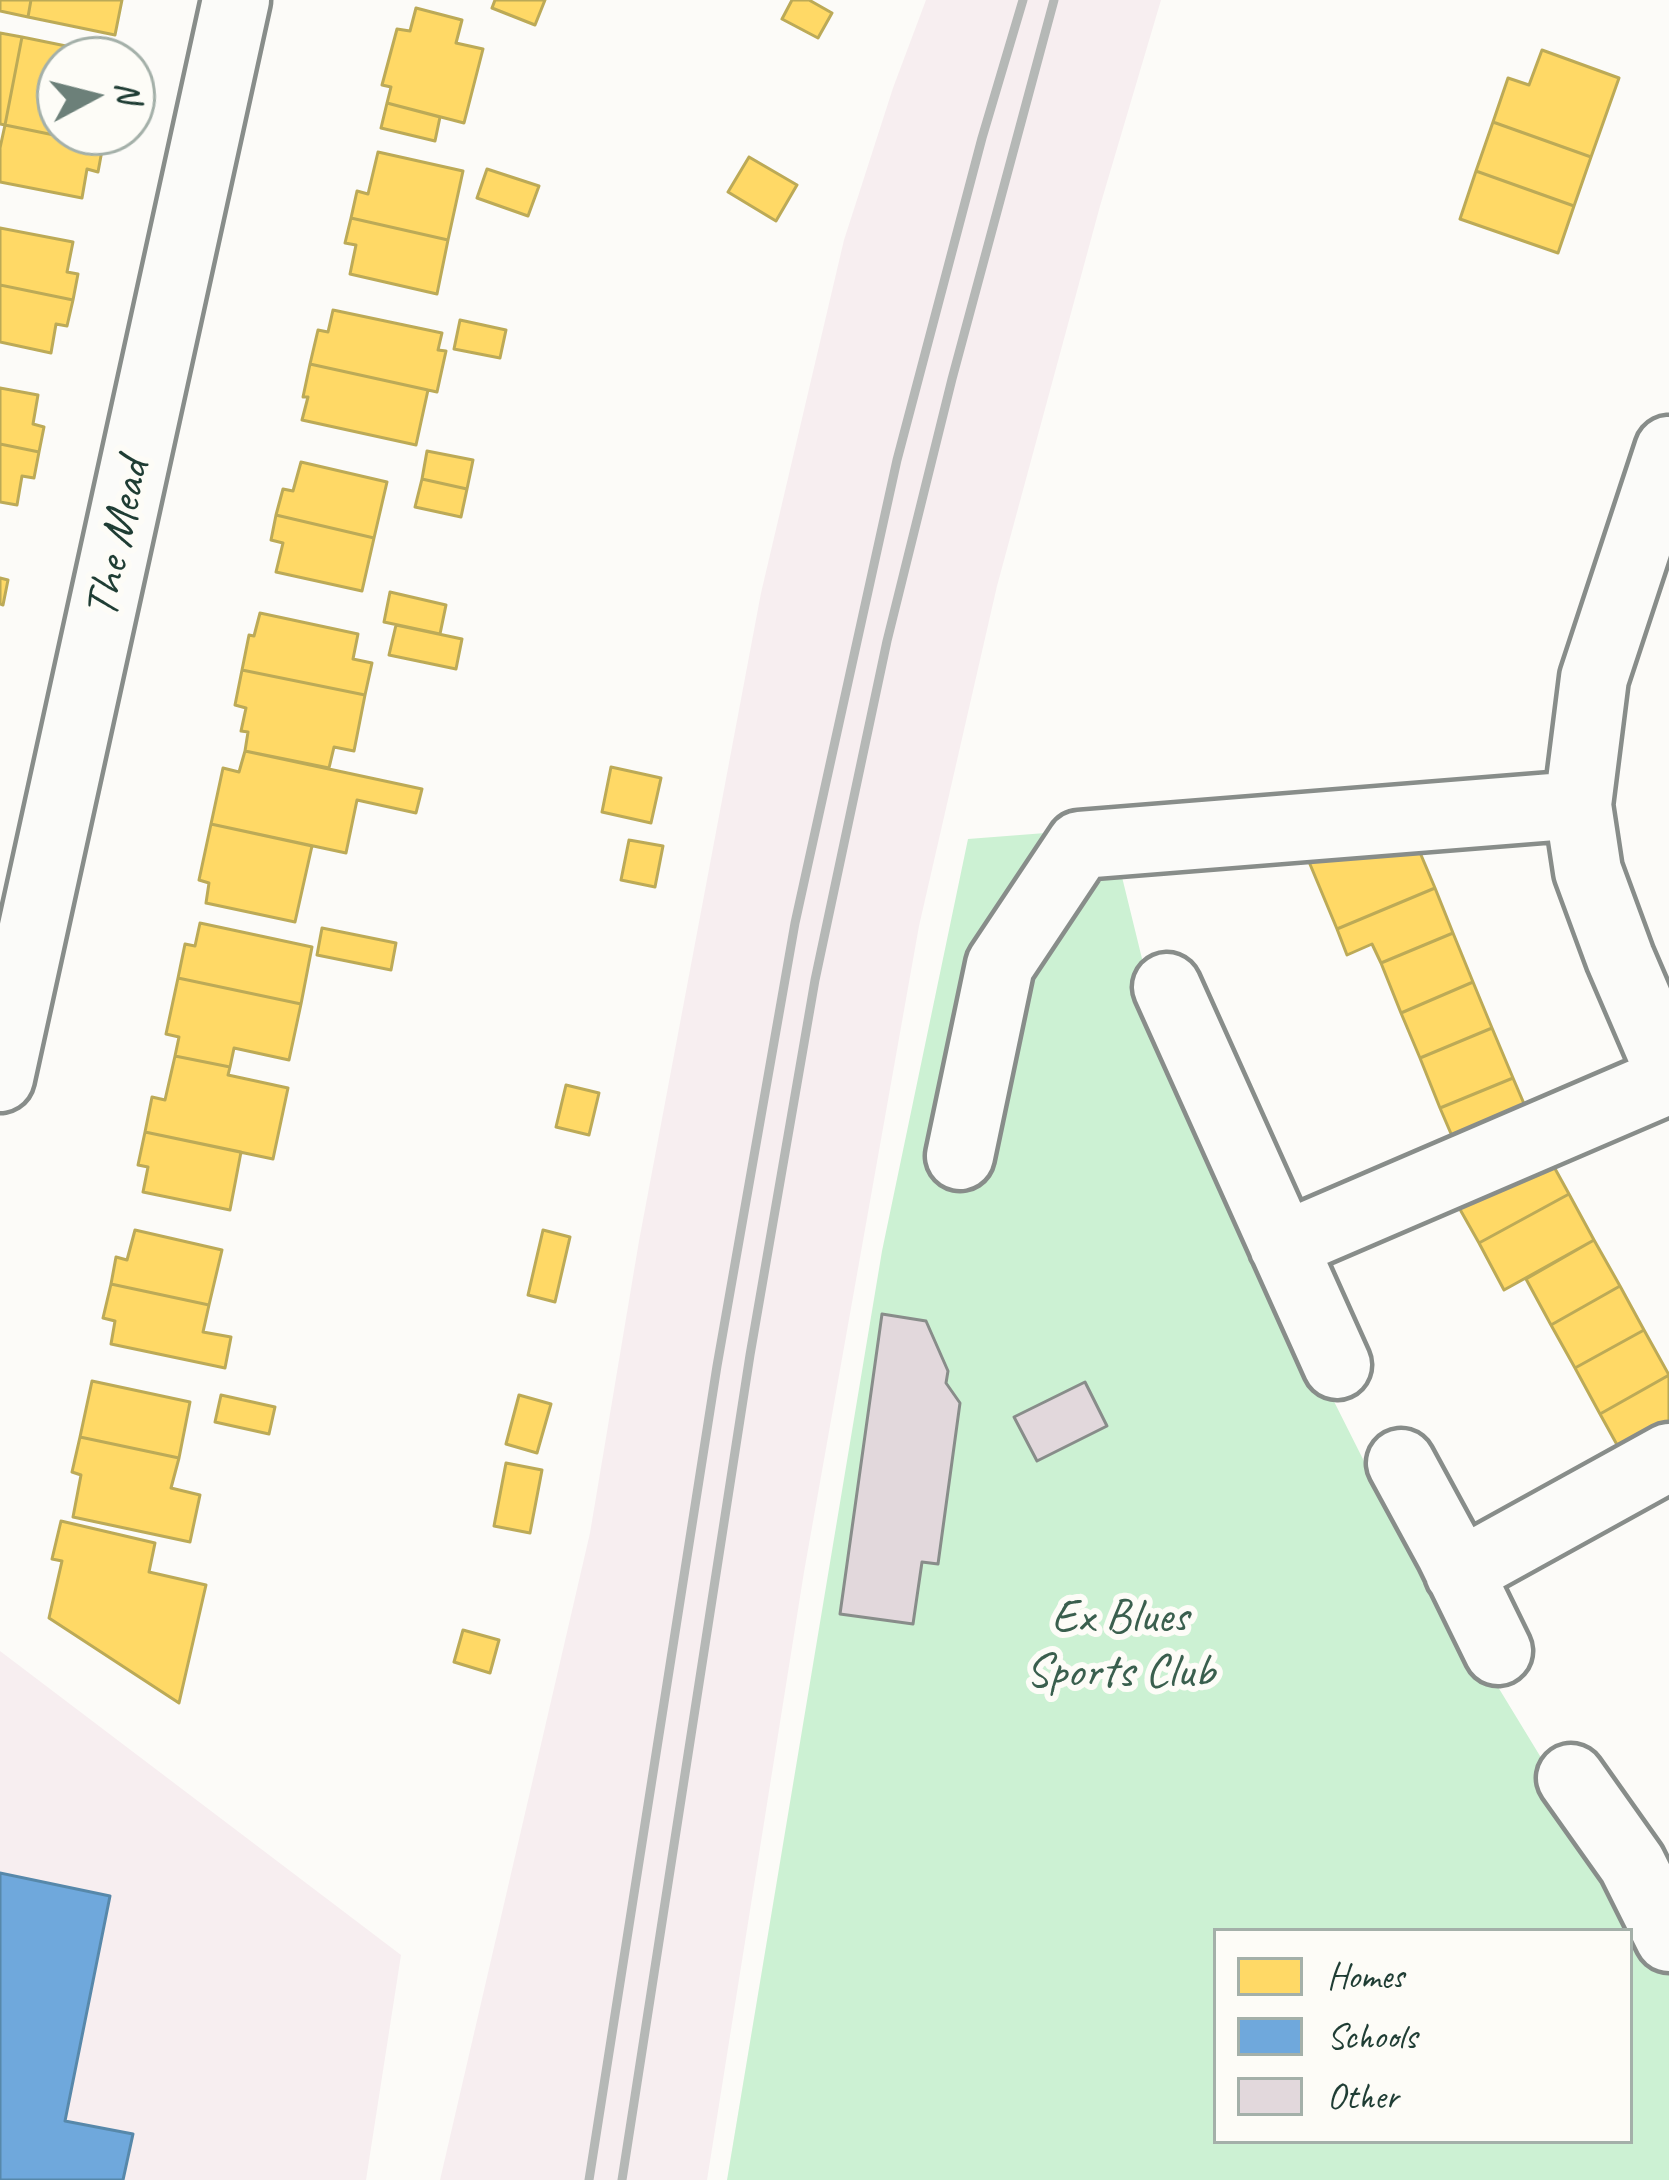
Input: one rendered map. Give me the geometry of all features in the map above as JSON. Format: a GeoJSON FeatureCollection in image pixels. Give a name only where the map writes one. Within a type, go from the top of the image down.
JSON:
{"type":"FeatureCollection","features":[{"type":"Feature","properties":{"kind":"street","name":"The Mead"},"geometry":{"type":"LineString","coordinates":[[0,1078],[236,0]]}},
{"type":"Feature","properties":{"kind":"street"},"geometry":{"type":"LineString","coordinates":[[1283,1246],[1669,1076],[1588,872],[1578,805],[1594,678],[1669,450]]}},
{"type":"Feature","properties":{"kind":"street"},"geometry":{"type":"LineString","coordinates":[[959,1156],[1000,965],[1080,845],[1578,805]]}},
{"type":"Feature","properties":{"kind":"street"},"geometry":{"type":"LineString","coordinates":[[1167,987],[1337,1365]]}},
{"type":"Feature","properties":{"kind":"street"},"geometry":{"type":"LineString","coordinates":[[1460,1573],[1669,1457]]}},
{"type":"Feature","properties":{"kind":"street"},"geometry":{"type":"LineString","coordinates":[[1401,1463],[1498,1651]]}},
{"type":"Feature","properties":{"kind":"street"},"geometry":{"type":"LineString","coordinates":[[1571,1778],[1651,1854],[1669,1938]]}},
{"type":"Feature","properties":{"kind":"shaded area"},"geometry":{"type":"Polygon","coordinates":[[[926,0],[1161,0],[997,586],[919,926],[804,1572],[707,2180],[440,2180],[590,1533],[639,1241],[761,593],[844,240],[926,0]]]}},
{"type":"Feature","properties":{"kind":"shaded area"},"geometry":{"type":"Polygon","coordinates":[[[0,1651],[401,1955],[366,2180],[0,2180],[0,1651]]]}},
{"type":"Feature","properties":{"kind":"green space","name":"Ex Blues Sports Club"},"geometry":{"type":"Polygon","coordinates":[[[1110,828],[1171,1077],[1380,1493],[1669,1968],[1669,2180],[727,2180],[882,1251],[968,839],[1110,828]]]}},
{"type":"Feature","properties":{"kind":"building: Homes"},"geometry":{"type":"Polygon","coordinates":[[[0,0],[31,0],[28,17],[0,11],[0,0]]]}},
{"type":"Feature","properties":{"kind":"building: Homes"},"geometry":{"type":"Polygon","coordinates":[[[31,0],[122,0],[115,35],[28,17],[31,0]]]}},
{"type":"Feature","properties":{"kind":"building: Homes"},"geometry":{"type":"Polygon","coordinates":[[[495,0],[545,0],[535,25],[492,8],[495,0]]]}},
{"type":"Feature","properties":{"kind":"building: Homes"},"geometry":{"type":"Polygon","coordinates":[[[792,0],[809,0],[832,13],[818,38],[782,19],[792,0]]]}},
{"type":"Feature","properties":{"kind":"building: Homes"},"geometry":{"type":"Polygon","coordinates":[[[416,8],[462,20],[456,43],[483,49],[464,123],[387,103],[391,87],[382,85],[397,29],[410,31],[416,8]]]}},
{"type":"Feature","properties":{"kind":"building: Homes"},"geometry":{"type":"Polygon","coordinates":[[[0,33],[22,37],[5,125],[0,124],[0,33]]]}},
{"type":"Feature","properties":{"kind":"building: Homes"},"geometry":{"type":"Polygon","coordinates":[[[22,37],[36,40],[36,131],[5,125],[22,37]]]}},
{"type":"Feature","properties":{"kind":"building: Homes"},"geometry":{"type":"Polygon","coordinates":[[[1542,50],[1619,78],[1591,157],[1493,122],[1508,78],[1529,85],[1542,50]]]}},
{"type":"Feature","properties":{"kind":"building: Homes"},"geometry":{"type":"Polygon","coordinates":[[[387,103],[440,117],[435,141],[381,128],[387,103]]]}},
{"type":"Feature","properties":{"kind":"building: Homes"},"geometry":{"type":"Polygon","coordinates":[[[1493,122],[1591,157],[1574,206],[1476,171],[1493,122]]]}},
{"type":"Feature","properties":{"kind":"building: Homes"},"geometry":{"type":"Polygon","coordinates":[[[5,125],[36,131],[36,156],[101,156],[98,172],[87,169],[82,198],[0,182],[5,125]]]}},
{"type":"Feature","properties":{"kind":"building: Homes"},"geometry":{"type":"Polygon","coordinates":[[[378,152],[463,171],[448,240],[351,218],[357,191],[368,194],[378,152]]]}},
{"type":"Feature","properties":{"kind":"building: Homes"},"geometry":{"type":"Polygon","coordinates":[[[749,157],[797,185],[776,221],[728,192],[749,157]]]}},
{"type":"Feature","properties":{"kind":"building: Homes"},"geometry":{"type":"Polygon","coordinates":[[[487,169],[539,186],[528,216],[477,198],[487,169]]]}},
{"type":"Feature","properties":{"kind":"building: Homes"},"geometry":{"type":"Polygon","coordinates":[[[1476,171],[1574,206],[1558,253],[1460,219],[1476,171]]]}},
{"type":"Feature","properties":{"kind":"building: Homes"},"geometry":{"type":"Polygon","coordinates":[[[351,218],[448,240],[437,294],[350,274],[356,245],[345,243],[351,218]]]}},
{"type":"Feature","properties":{"kind":"building: Homes"},"geometry":{"type":"Polygon","coordinates":[[[0,228],[73,242],[67,272],[78,274],[73,300],[0,285],[0,228]]]}},
{"type":"Feature","properties":{"kind":"building: Homes"},"geometry":{"type":"Polygon","coordinates":[[[0,285],[73,300],[67,326],[56,324],[51,353],[0,342],[0,285]]]}},
{"type":"Feature","properties":{"kind":"building: Homes"},"geometry":{"type":"Polygon","coordinates":[[[333,310],[442,333],[438,350],[446,351],[437,392],[310,364],[318,330],[328,332],[333,310]]]}},
{"type":"Feature","properties":{"kind":"building: Homes"},"geometry":{"type":"Polygon","coordinates":[[[460,320],[506,330],[500,358],[454,349],[460,320]]]}},
{"type":"Feature","properties":{"kind":"building: Homes"},"geometry":{"type":"Polygon","coordinates":[[[310,364],[428,390],[416,445],[302,420],[310,364]]]}},
{"type":"Feature","properties":{"kind":"building: Homes"},"geometry":{"type":"Polygon","coordinates":[[[0,388],[38,395],[33,424],[44,427],[39,452],[0,444],[0,388]]]}},
{"type":"Feature","properties":{"kind":"building: Homes"},"geometry":{"type":"Polygon","coordinates":[[[0,444],[39,452],[34,478],[22,476],[17,505],[0,502],[0,444]]]}},
{"type":"Feature","properties":{"kind":"building: Homes"},"geometry":{"type":"Polygon","coordinates":[[[427,451],[473,460],[467,489],[422,479],[427,451]]]}},
{"type":"Feature","properties":{"kind":"building: Homes"},"geometry":{"type":"Polygon","coordinates":[[[301,462],[387,482],[374,538],[276,515],[283,489],[293,491],[301,462]]]}},
{"type":"Feature","properties":{"kind":"building: Homes"},"geometry":{"type":"Polygon","coordinates":[[[422,479],[467,489],[461,517],[415,507],[422,479]]]}},
{"type":"Feature","properties":{"kind":"building: Homes"},"geometry":{"type":"Polygon","coordinates":[[[276,515],[374,538],[362,591],[276,572],[283,543],[271,540],[276,515]]]}},
{"type":"Feature","properties":{"kind":"building: Homes"},"geometry":{"type":"Polygon","coordinates":[[[0,578],[8,580],[3,605],[0,604],[0,578]]]}},
{"type":"Feature","properties":{"kind":"building: Homes"},"geometry":{"type":"Polygon","coordinates":[[[390,592],[446,605],[440,634],[384,622],[390,592]]]}},
{"type":"Feature","properties":{"kind":"building: Homes"},"geometry":{"type":"Polygon","coordinates":[[[260,613],[358,634],[353,659],[372,663],[365,695],[242,670],[249,635],[254,636],[260,613]]]}},
{"type":"Feature","properties":{"kind":"building: Homes"},"geometry":{"type":"Polygon","coordinates":[[[396,625],[462,639],[456,669],[389,655],[396,625]]]}},
{"type":"Feature","properties":{"kind":"building: Homes"},"geometry":{"type":"Polygon","coordinates":[[[242,670],[365,695],[354,751],[334,747],[329,768],[245,751],[248,732],[241,731],[246,708],[235,705],[242,670]]]}},
{"type":"Feature","properties":{"kind":"building: Homes"},"geometry":{"type":"Polygon","coordinates":[[[245,751],[422,789],[416,813],[357,800],[346,853],[211,824],[223,768],[239,772],[245,751]]]}},
{"type":"Feature","properties":{"kind":"building: Homes"},"geometry":{"type":"Polygon","coordinates":[[[611,767],[661,778],[651,823],[602,812],[611,767]]]}},
{"type":"Feature","properties":{"kind":"building: Homes"},"geometry":{"type":"Polygon","coordinates":[[[211,824],[312,846],[295,922],[206,903],[209,883],[199,880],[211,824]]]}},
{"type":"Feature","properties":{"kind":"building: Homes"},"geometry":{"type":"Polygon","coordinates":[[[1359,836],[1366,855],[1413,836],[1435,888],[1337,929],[1307,857],[1359,836]]]}},
{"type":"Feature","properties":{"kind":"building: Homes"},"geometry":{"type":"Polygon","coordinates":[[[629,840],[663,846],[655,887],[621,880],[629,840]]]}},
{"type":"Feature","properties":{"kind":"building: Homes"},"geometry":{"type":"Polygon","coordinates":[[[1435,888],[1453,933],[1381,963],[1372,944],[1347,955],[1337,929],[1435,888]]]}},
{"type":"Feature","properties":{"kind":"building: Homes"},"geometry":{"type":"Polygon","coordinates":[[[200,923],[312,947],[301,1004],[178,978],[185,944],[195,946],[200,923]]]}},
{"type":"Feature","properties":{"kind":"building: Homes"},"geometry":{"type":"Polygon","coordinates":[[[322,928],[396,943],[391,970],[317,955],[322,928]]]}},
{"type":"Feature","properties":{"kind":"building: Homes"},"geometry":{"type":"Polygon","coordinates":[[[1453,933],[1473,982],[1401,1013],[1381,963],[1453,933]]]}},
{"type":"Feature","properties":{"kind":"building: Homes"},"geometry":{"type":"Polygon","coordinates":[[[178,978],[301,1004],[289,1060],[234,1048],[230,1067],[175,1056],[179,1037],[166,1034],[178,978]]]}},
{"type":"Feature","properties":{"kind":"building: Homes"},"geometry":{"type":"Polygon","coordinates":[[[1473,982],[1492,1028],[1420,1058],[1401,1013],[1473,982]]]}},
{"type":"Feature","properties":{"kind":"building: Homes"},"geometry":{"type":"Polygon","coordinates":[[[1492,1028],[1513,1078],[1440,1108],[1420,1058],[1492,1028]]]}},
{"type":"Feature","properties":{"kind":"building: Homes"},"geometry":{"type":"Polygon","coordinates":[[[175,1056],[230,1067],[228,1075],[288,1088],[273,1159],[145,1132],[152,1097],[165,1100],[175,1056]]]}},
{"type":"Feature","properties":{"kind":"building: Homes"},"geometry":{"type":"Polygon","coordinates":[[[1513,1078],[1534,1127],[1461,1157],[1440,1108],[1513,1078]]]}},
{"type":"Feature","properties":{"kind":"building: Homes"},"geometry":{"type":"Polygon","coordinates":[[[566,1085],[599,1093],[589,1135],[556,1127],[566,1085]]]}},
{"type":"Feature","properties":{"kind":"building: Homes"},"geometry":{"type":"Polygon","coordinates":[[[145,1132],[241,1152],[230,1210],[143,1192],[148,1167],[138,1165],[145,1132]]]}},
{"type":"Feature","properties":{"kind":"building: Homes"},"geometry":{"type":"Polygon","coordinates":[[[1543,1147],[1569,1194],[1479,1243],[1453,1197],[1543,1147]]]}},
{"type":"Feature","properties":{"kind":"building: Homes"},"geometry":{"type":"Polygon","coordinates":[[[1569,1194],[1594,1240],[1504,1290],[1479,1243],[1569,1194]]]}},
{"type":"Feature","properties":{"kind":"building: Homes"},"geometry":{"type":"Polygon","coordinates":[[[135,1230],[222,1250],[209,1305],[111,1284],[116,1257],[127,1260],[135,1230]]]}},
{"type":"Feature","properties":{"kind":"building: Homes"},"geometry":{"type":"Polygon","coordinates":[[[543,1230],[570,1237],[555,1302],[528,1295],[543,1230]]]}},
{"type":"Feature","properties":{"kind":"building: Homes"},"geometry":{"type":"Polygon","coordinates":[[[1594,1240],[1620,1286],[1551,1325],[1526,1279],[1594,1240]]]}},
{"type":"Feature","properties":{"kind":"building: Homes"},"geometry":{"type":"Polygon","coordinates":[[[111,1284],[209,1305],[203,1332],[231,1337],[225,1368],[111,1344],[115,1321],[103,1318],[111,1284]]]}},
{"type":"Feature","properties":{"kind":"building: Homes"},"geometry":{"type":"Polygon","coordinates":[[[1620,1286],[1644,1330],[1575,1368],[1551,1325],[1620,1286]]]}},
{"type":"Feature","properties":{"kind":"building: Homes"},"geometry":{"type":"Polygon","coordinates":[[[1644,1330],[1669,1375],[1600,1414],[1575,1368],[1644,1330]]]}},
{"type":"Feature","properties":{"kind":"building: Homes"},"geometry":{"type":"Polygon","coordinates":[[[1669,1375],[1669,1438],[1626,1461],[1600,1414],[1669,1375]]]}},
{"type":"Feature","properties":{"kind":"building: Homes"},"geometry":{"type":"Polygon","coordinates":[[[92,1381],[190,1402],[179,1458],[80,1437],[92,1381]]]}},
{"type":"Feature","properties":{"kind":"building: Homes"},"geometry":{"type":"Polygon","coordinates":[[[221,1395],[275,1407],[269,1434],[215,1422],[221,1395]]]}},
{"type":"Feature","properties":{"kind":"building: Homes"},"geometry":{"type":"Polygon","coordinates":[[[519,1395],[551,1404],[537,1453],[506,1444],[519,1395]]]}},
{"type":"Feature","properties":{"kind":"building: Homes"},"geometry":{"type":"Polygon","coordinates":[[[80,1437],[179,1458],[171,1488],[200,1495],[190,1542],[73,1517],[81,1475],[72,1472],[80,1437]]]}},
{"type":"Feature","properties":{"kind":"building: Homes"},"geometry":{"type":"Polygon","coordinates":[[[506,1463],[542,1470],[530,1533],[494,1526],[506,1463]]]}},
{"type":"Feature","properties":{"kind":"building: Homes"},"geometry":{"type":"Polygon","coordinates":[[[61,1521],[155,1543],[149,1572],[206,1585],[179,1703],[49,1618],[62,1561],[52,1559],[61,1521]]]}},
{"type":"Feature","properties":{"kind":"building: Homes"},"geometry":{"type":"Polygon","coordinates":[[[463,1630],[499,1640],[490,1673],[454,1662],[463,1630]]]}},
{"type":"Feature","properties":{"kind":"building: Schools"},"geometry":{"type":"Polygon","coordinates":[[[0,1873],[110,1896],[65,2121],[133,2134],[123,2180],[0,2180],[0,1873]]]}},
{"type":"Feature","properties":{"kind":"building: Other"},"geometry":{"type":"Polygon","coordinates":[[[882,1314],[926,1321],[948,1371],[946,1383],[960,1403],[938,1564],[922,1562],[913,1624],[840,1614],[882,1314]]]}},
{"type":"Feature","properties":{"kind":"building: Other"},"geometry":{"type":"Polygon","coordinates":[[[1085,1382],[1107,1426],[1037,1461],[1014,1417],[1085,1382]]]}},
{"type":"Feature","properties":{"kind":"railway"},"geometry":{"type":"LineString","coordinates":[[589,2180],[717,1366],[795,923],[897,460],[1023,0]]}},
{"type":"Feature","properties":{"kind":"railway"},"geometry":{"type":"LineString","coordinates":[[622,2180],[750,1355],[815,980],[887,641],[1054,0]]}}]}
